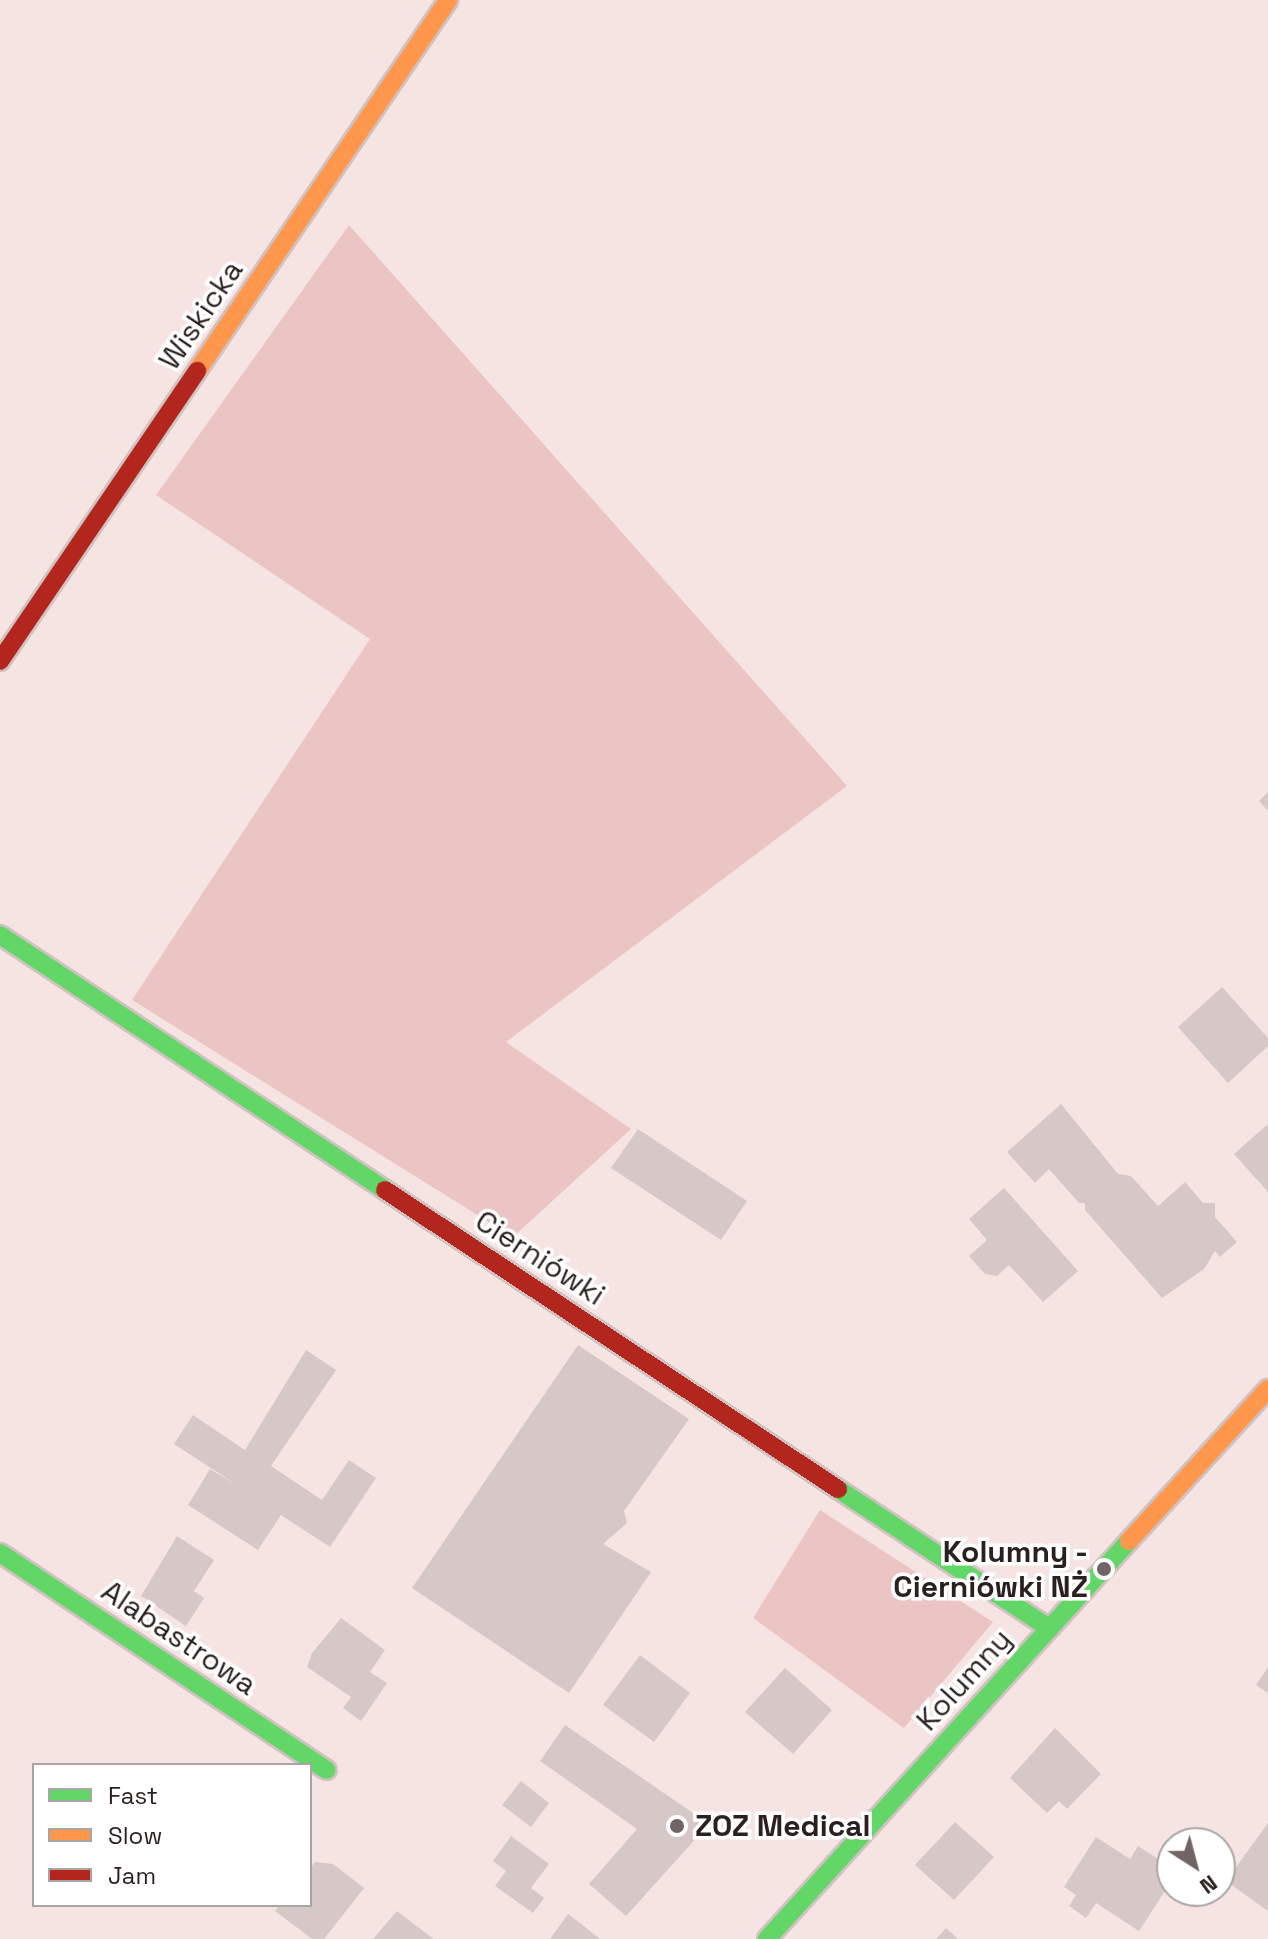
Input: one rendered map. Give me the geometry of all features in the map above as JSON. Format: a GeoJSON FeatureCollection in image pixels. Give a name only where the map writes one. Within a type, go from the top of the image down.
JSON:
{"type":"FeatureCollection","features":[{"type":"Feature","properties":{"kind":"street","name":"Wiskicka"},"geometry":{"type":"LineString","coordinates":[[0,661],[448,0]]}},
{"type":"Feature","properties":{"kind":"street","name":"Cierniówki"},"geometry":{"type":"LineString","coordinates":[[0,935],[1049,1628]]}},
{"type":"Feature","properties":{"kind":"street","name":"Kolumny"},"geometry":{"type":"LineString","coordinates":[[767,1939],[1268,1389]]}},
{"type":"Feature","properties":{"kind":"street","name":"Alabastrowa"},"geometry":{"type":"LineString","coordinates":[[0,1553],[327,1770]]}},
{"type":"Feature","properties":{"kind":"shaded area"},"geometry":{"type":"Polygon","coordinates":[[[349,225],[847,786],[506,1042],[631,1129],[513,1237],[132,1000],[370,639],[156,495],[349,225]]]}},
{"type":"Feature","properties":{"kind":"shaded area"},"geometry":{"type":"Polygon","coordinates":[[[820,1510],[993,1622],[904,1728],[753,1618],[820,1510]]]}},
{"type":"Feature","properties":{"kind":"building"},"geometry":{"type":"Polygon","coordinates":[[[1268,792],[1268,811],[1259,801],[1268,792]]]}},
{"type":"Feature","properties":{"kind":"building"},"geometry":{"type":"Polygon","coordinates":[[[1222,987],[1268,1038],[1268,1046],[1228,1083],[1178,1027],[1222,987]]]}},
{"type":"Feature","properties":{"kind":"building"},"geometry":{"type":"Polygon","coordinates":[[[1061,1104],[1118,1174],[1131,1176],[1158,1206],[1185,1182],[1203,1203],[1215,1203],[1215,1217],[1237,1242],[1220,1257],[1215,1251],[1204,1269],[1162,1298],[1085,1210],[1085,1203],[1079,1203],[1049,1169],[1035,1183],[1007,1152],[1061,1104]]]}},
{"type":"Feature","properties":{"kind":"building"},"geometry":{"type":"Polygon","coordinates":[[[1268,1124],[1268,1192],[1234,1154],[1268,1124]]]}},
{"type":"Feature","properties":{"kind":"building"},"geometry":{"type":"Polygon","coordinates":[[[638,1129],[747,1201],[721,1240],[611,1168],[638,1129]]]}},
{"type":"Feature","properties":{"kind":"building"},"geometry":{"type":"Polygon","coordinates":[[[1004,1188],[1078,1271],[1043,1302],[1009,1265],[997,1276],[985,1274],[969,1256],[987,1240],[969,1219],[1004,1188]]]}},
{"type":"Feature","properties":{"kind":"building"},"geometry":{"type":"Polygon","coordinates":[[[578,1345],[689,1419],[624,1511],[627,1523],[603,1544],[651,1572],[569,1693],[412,1588],[578,1345]]]}},
{"type":"Feature","properties":{"kind":"building"},"geometry":{"type":"Polygon","coordinates":[[[306,1350],[336,1370],[271,1466],[322,1500],[349,1460],[376,1478],[330,1547],[281,1515],[258,1550],[188,1505],[210,1469],[237,1485],[174,1444],[193,1415],[245,1450],[306,1350]]]}},
{"type":"Feature","properties":{"kind":"building"},"geometry":{"type":"Polygon","coordinates":[[[177,1536],[214,1560],[194,1591],[204,1598],[186,1626],[141,1596],[177,1536]]]}},
{"type":"Feature","properties":{"kind":"building"},"geometry":{"type":"Polygon","coordinates":[[[341,1618],[385,1650],[370,1672],[387,1683],[361,1721],[343,1708],[351,1697],[307,1667],[312,1653],[341,1618]]]}},
{"type":"Feature","properties":{"kind":"building"},"geometry":{"type":"Polygon","coordinates":[[[640,1655],[690,1693],[654,1742],[603,1705],[640,1655]]]}},
{"type":"Feature","properties":{"kind":"building"},"geometry":{"type":"Polygon","coordinates":[[[1268,1667],[1268,1693],[1256,1685],[1268,1667]]]}},
{"type":"Feature","properties":{"kind":"building"},"geometry":{"type":"Polygon","coordinates":[[[785,1668],[832,1710],[793,1754],[745,1712],[785,1668]]]}},
{"type":"Feature","properties":{"kind":"building"},"geometry":{"type":"Polygon","coordinates":[[[565,1725],[709,1824],[626,1916],[589,1884],[637,1829],[540,1761],[565,1725]]]}},
{"type":"Feature","properties":{"kind":"building"},"geometry":{"type":"Polygon","coordinates":[[[1055,1728],[1101,1774],[1067,1809],[1059,1801],[1047,1813],[1010,1778],[1055,1728]]]}},
{"type":"Feature","properties":{"kind":"building"},"geometry":{"type":"Polygon","coordinates":[[[521,1781],[549,1803],[531,1827],[502,1805],[521,1781]]]}},
{"type":"Feature","properties":{"kind":"building"},"geometry":{"type":"Polygon","coordinates":[[[955,1822],[994,1857],[954,1900],[915,1865],[955,1822]]]}},
{"type":"Feature","properties":{"kind":"building"},"geometry":{"type":"Polygon","coordinates":[[[1268,1823],[1268,1911],[1236,1888],[1236,1867],[1268,1823]]]}},
{"type":"Feature","properties":{"kind":"building"},"geometry":{"type":"Polygon","coordinates":[[[511,1836],[549,1864],[531,1888],[544,1898],[533,1913],[495,1886],[506,1871],[493,1861],[511,1836]]]}},
{"type":"Feature","properties":{"kind":"building"},"geometry":{"type":"Polygon","coordinates":[[[1096,1837],[1130,1859],[1138,1846],[1156,1858],[1156,1905],[1139,1931],[1096,1903],[1086,1918],[1069,1906],[1076,1895],[1064,1887],[1096,1837]]]}},
{"type":"Feature","properties":{"kind":"building"},"geometry":{"type":"Polygon","coordinates":[[[315,1862],[333,1864],[364,1888],[324,1939],[312,1939],[275,1911],[278,1907],[312,1907],[312,1866],[315,1862]]]}},
{"type":"Feature","properties":{"kind":"building"},"geometry":{"type":"Polygon","coordinates":[[[397,1911],[415,1925],[434,1939],[373,1939],[397,1911]]]}},
{"type":"Feature","properties":{"kind":"building"},"geometry":{"type":"Polygon","coordinates":[[[568,1914],[580,1923],[600,1939],[550,1939],[568,1914]]]}},
{"type":"Feature","properties":{"kind":"building"},"geometry":{"type":"Polygon","coordinates":[[[946,1928],[958,1939],[936,1939],[946,1928]]]}},
{"type":"Feature","properties":{"kind":"traffic: fast"},"geometry":{"type":"LineString","coordinates":[[0,935],[385,1190]]}},
{"type":"Feature","properties":{"kind":"traffic: fast"},"geometry":{"type":"LineString","coordinates":[[838,1489],[1049,1628]]}},
{"type":"Feature","properties":{"kind":"traffic: fast"},"geometry":{"type":"LineString","coordinates":[[767,1939],[1129,1541]]}},
{"type":"Feature","properties":{"kind":"traffic: fast"},"geometry":{"type":"LineString","coordinates":[[0,1553],[327,1770]]}},
{"type":"Feature","properties":{"kind":"traffic: slow"},"geometry":{"type":"LineString","coordinates":[[197,371],[448,0]]}},
{"type":"Feature","properties":{"kind":"traffic: slow"},"geometry":{"type":"LineString","coordinates":[[1129,1541],[1268,1389]]}},
{"type":"Feature","properties":{"kind":"traffic: jam"},"geometry":{"type":"LineString","coordinates":[[0,661],[197,371]]}},
{"type":"Feature","properties":{"kind":"traffic: jam"},"geometry":{"type":"LineString","coordinates":[[385,1190],[838,1489]]}},
{"type":"Feature","properties":{"kind":"place","name":"Kolumny - Cierniówki NŻ"},"geometry":{"type":"Point","coordinates":[1104,1569]}},
{"type":"Feature","properties":{"kind":"place","name":"ZOZ Medical"},"geometry":{"type":"Point","coordinates":[677,1826]}}]}
